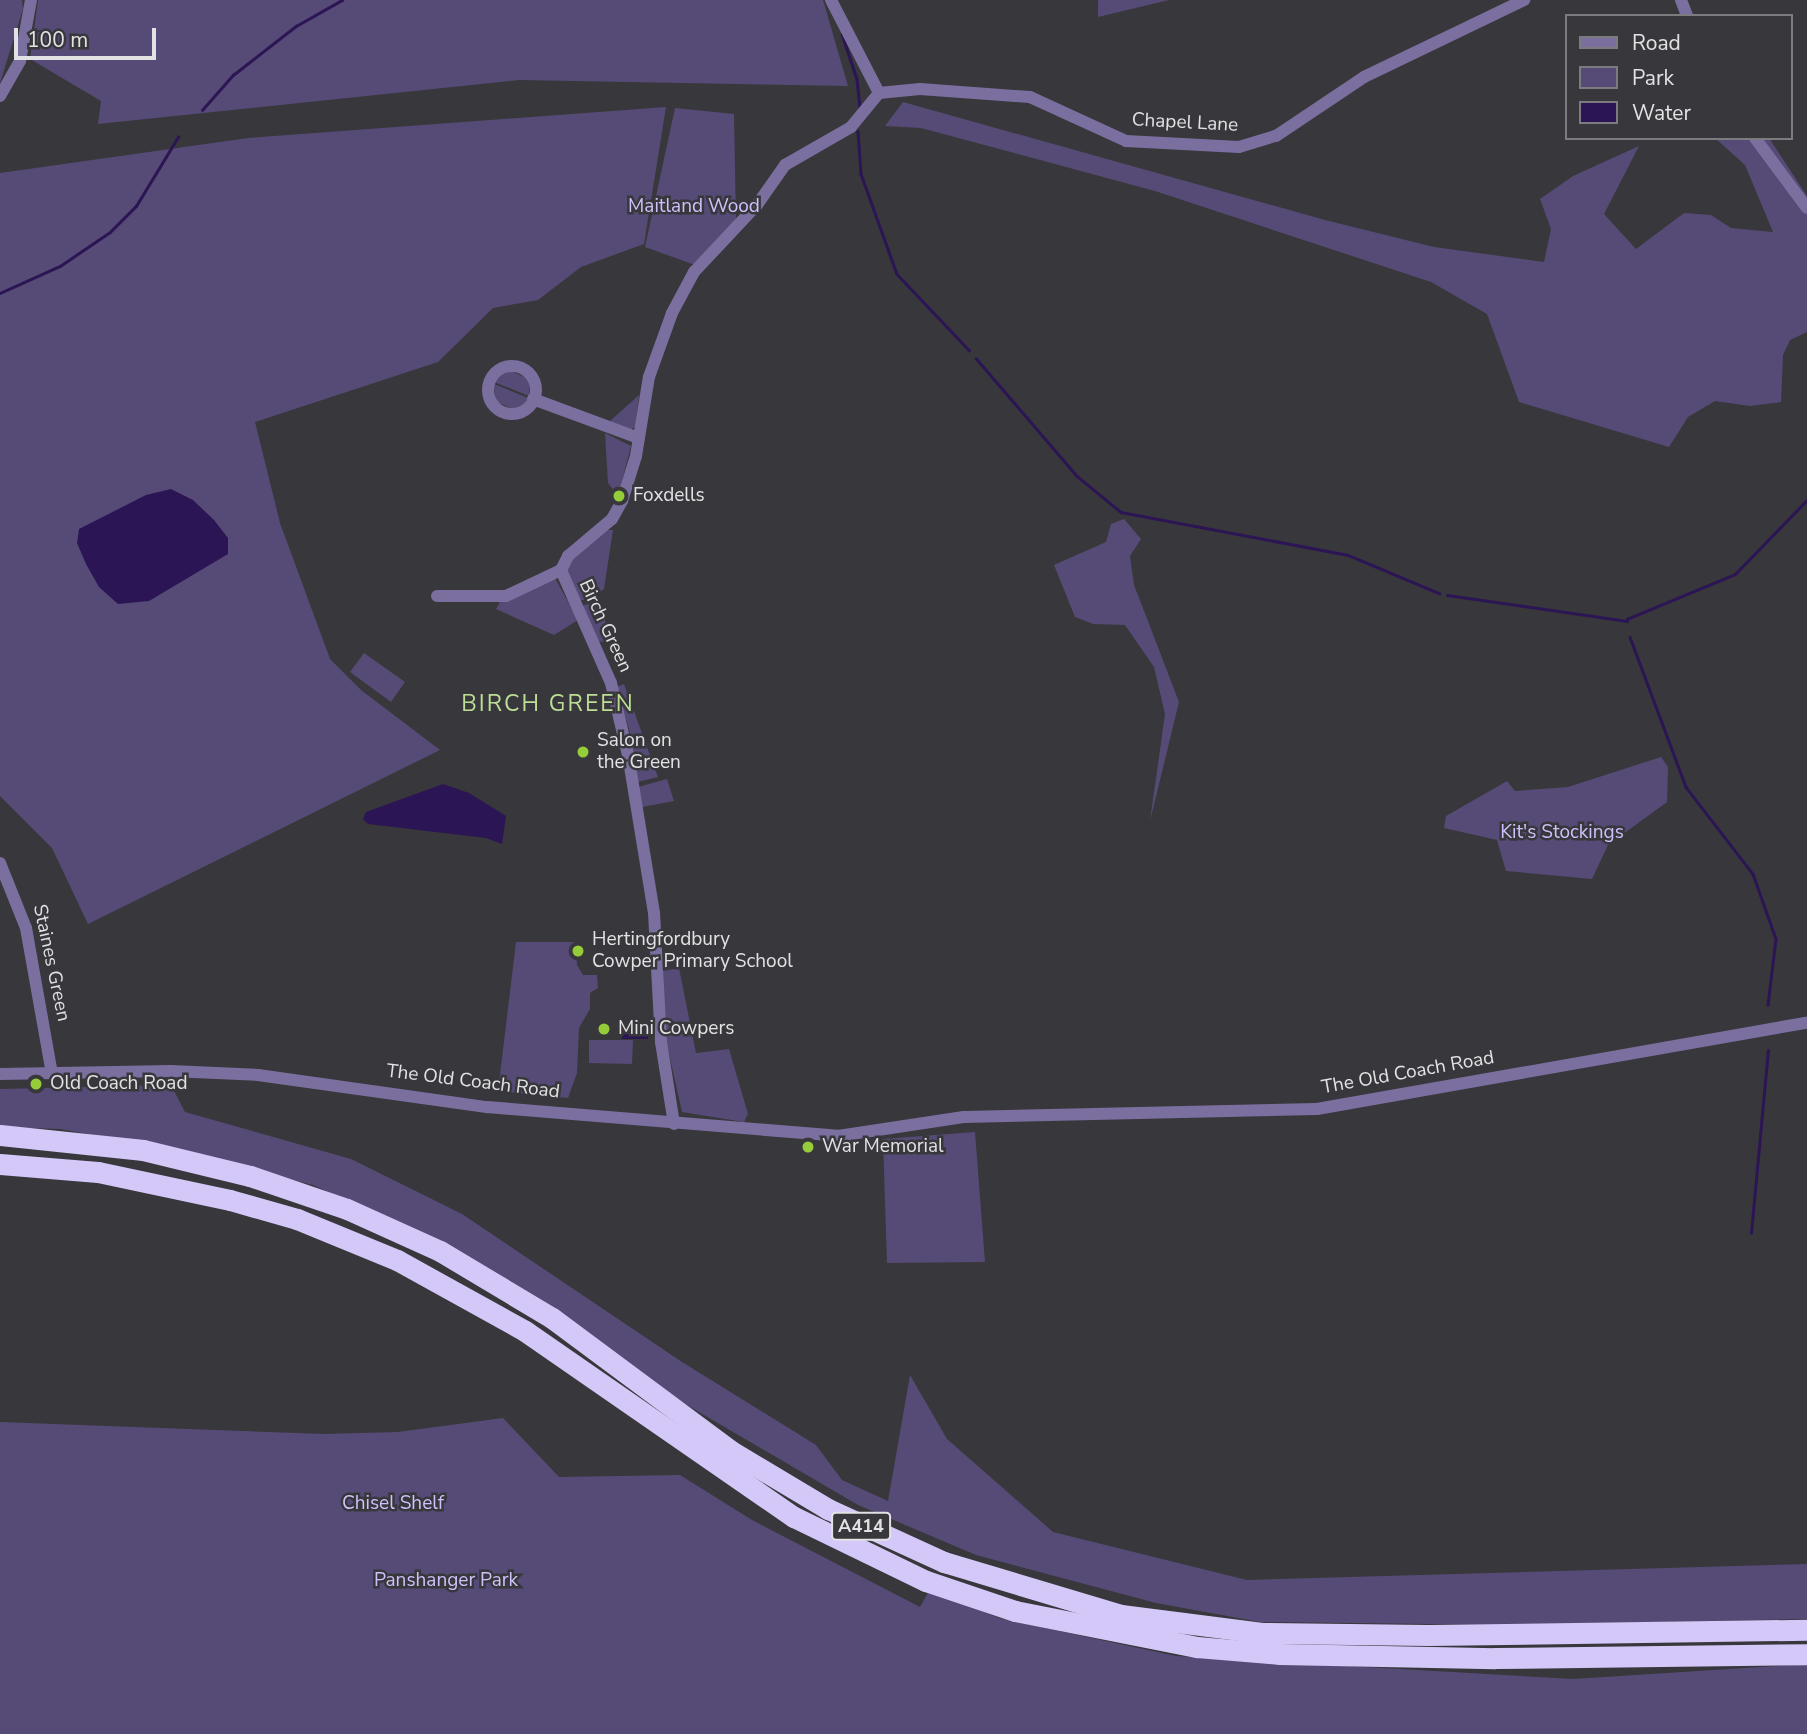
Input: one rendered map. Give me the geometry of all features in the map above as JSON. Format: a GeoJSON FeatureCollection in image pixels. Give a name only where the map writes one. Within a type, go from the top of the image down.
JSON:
{"type":"FeatureCollection","features":[{"type":"Feature","properties":{"kind":"highway","name":"A414"},"geometry":{"type":"LineString","coordinates":[[0,1135],[143,1150],[250,1176],[347,1209],[440,1251],[552,1318],[731,1451],[828,1509],[944,1562],[1121,1615],[1291,1633],[1807,1630]]}},
{"type":"Feature","properties":{"kind":"highway","name":"A414"},"geometry":{"type":"LineString","coordinates":[[0,1164],[98,1172],[251,1205],[397,1260],[524,1331],[794,1517],[856,1549],[976,1600],[1114,1633],[1233,1651],[1495,1658],[1807,1654]]}},
{"type":"Feature","properties":{"kind":"street"},"geometry":{"type":"LineString","coordinates":[[0,96],[20,61],[31,0]]}},
{"type":"Feature","properties":{"kind":"street"},"geometry":{"type":"LineString","coordinates":[[831,0],[879,93]]}},
{"type":"Feature","properties":{"kind":"street","name":"Chapel Lane"},"geometry":{"type":"LineString","coordinates":[[879,93],[920,89],[1030,97],[1126,141],[1240,146],[1276,136],[1364,77],[1524,0]]}},
{"type":"Feature","properties":{"kind":"street","name":"Birch Green"},"geometry":{"type":"LineString","coordinates":[[674,1124],[661,1042],[654,913],[628,755],[611,683],[561,570],[568,556],[612,519],[628,486],[649,377],[672,313],[694,272],[757,205],[785,165],[851,128],[879,93]]}},
{"type":"Feature","properties":{"kind":"street"},"geometry":{"type":"LineString","coordinates":[[1756,140],[1807,208]]}},
{"type":"Feature","properties":{"kind":"street"},"geometry":{"type":"LineString","coordinates":[[533,398],[639,438]]}},
{"type":"Feature","properties":{"kind":"street"},"geometry":{"type":"LineString","coordinates":[[437,596],[506,596],[561,570]]}},
{"type":"Feature","properties":{"kind":"street","name":"Staines Green"},"geometry":{"type":"LineString","coordinates":[[0,863],[26,928],[52,1074]]}},
{"type":"Feature","properties":{"kind":"street","name":"The Old Coach Road"},"geometry":{"type":"LineString","coordinates":[[0,1074],[171,1071],[258,1076],[487,1107],[838,1136],[970,1119],[1317,1110],[1807,1023]]}},
{"type":"Feature","properties":{"kind":"green space"},"geometry":{"type":"Polygon","coordinates":[[[0,0],[22,0],[23,9],[0,83],[0,0]]]}},
{"type":"Feature","properties":{"kind":"green space"},"geometry":{"type":"Polygon","coordinates":[[[38,0],[823,0],[848,86],[519,80],[98,124],[101,101],[30,59],[38,0]]]}},
{"type":"Feature","properties":{"kind":"green space"},"geometry":{"type":"Polygon","coordinates":[[[1098,0],[1169,0],[1098,17],[1098,0]]]}},
{"type":"Feature","properties":{"kind":"green space"},"geometry":{"type":"Polygon","coordinates":[[[903,102],[1325,220],[1434,247],[1544,262],[1551,229],[1540,199],[1573,176],[1639,146],[1604,214],[1636,249],[1684,213],[1711,215],[1731,228],[1773,232],[1745,165],[1717,140],[1770,140],[1807,196],[1807,332],[1790,340],[1783,355],[1781,402],[1750,406],[1715,401],[1688,417],[1669,447],[1519,402],[1487,314],[1431,282],[1155,191],[921,128],[885,126],[903,102]]]}},
{"type":"Feature","properties":{"kind":"green space"},"geometry":{"type":"Polygon","coordinates":[[[666,107],[644,244],[581,267],[538,300],[493,308],[438,362],[255,422],[280,523],[330,659],[361,690],[440,750],[88,924],[52,848],[0,796],[0,173],[248,138],[666,107]]]}},
{"type":"Feature","properties":{"kind":"green space","name":"Maitland Wood"},"geometry":{"type":"Polygon","coordinates":[[[675,108],[734,114],[736,224],[695,265],[645,247],[675,108]]]}},
{"type":"Feature","properties":{"kind":"green space"},"geometry":{"type":"Polygon","coordinates":[[[508,370],[530,379],[529,396],[494,382],[508,370]]]}},
{"type":"Feature","properties":{"kind":"green space"},"geometry":{"type":"Polygon","coordinates":[[[494,384],[528,398],[523,408],[513,409],[495,401],[494,384]]]}},
{"type":"Feature","properties":{"kind":"green space"},"geometry":{"type":"Polygon","coordinates":[[[639,395],[635,427],[628,431],[609,422],[639,395]]]}},
{"type":"Feature","properties":{"kind":"green space"},"geometry":{"type":"Polygon","coordinates":[[[605,433],[631,446],[618,496],[608,483],[605,433]]]}},
{"type":"Feature","properties":{"kind":"green space"},"geometry":{"type":"Polygon","coordinates":[[[1124,519],[1141,539],[1130,556],[1134,585],[1179,702],[1150,821],[1165,714],[1154,667],[1125,625],[1093,624],[1075,617],[1054,565],[1106,542],[1111,524],[1124,519]]]}},
{"type":"Feature","properties":{"kind":"green space"},"geometry":{"type":"Polygon","coordinates":[[[605,530],[613,530],[604,589],[589,600],[578,600],[567,577],[568,564],[605,530]]]}},
{"type":"Feature","properties":{"kind":"green space"},"geometry":{"type":"Polygon","coordinates":[[[555,578],[578,620],[554,635],[496,609],[500,602],[555,578]]]}},
{"type":"Feature","properties":{"kind":"green space"},"geometry":{"type":"Polygon","coordinates":[[[587,604],[604,611],[608,641],[598,642],[580,607],[587,604]]]}},
{"type":"Feature","properties":{"kind":"green space"},"geometry":{"type":"Polygon","coordinates":[[[364,653],[405,682],[391,702],[350,672],[364,653]]]}},
{"type":"Feature","properties":{"kind":"green space"},"geometry":{"type":"Polygon","coordinates":[[[624,684],[658,777],[637,782],[629,729],[616,687],[624,684]]]}},
{"type":"Feature","properties":{"kind":"green space","name":"Kit's Stockings"},"geometry":{"type":"Polygon","coordinates":[[[1661,757],[1668,767],[1667,802],[1608,845],[1592,879],[1506,871],[1497,840],[1444,828],[1446,816],[1507,781],[1515,791],[1568,787],[1661,757]]]}},
{"type":"Feature","properties":{"kind":"green space"},"geometry":{"type":"Polygon","coordinates":[[[667,779],[674,801],[642,807],[638,787],[667,779]]]}},
{"type":"Feature","properties":{"kind":"green space"},"geometry":{"type":"Polygon","coordinates":[[[516,942],[576,942],[577,965],[583,975],[597,975],[598,988],[590,993],[590,1009],[579,1028],[577,1073],[568,1098],[498,1091],[516,942]]]}},
{"type":"Feature","properties":{"kind":"green space"},"geometry":{"type":"Polygon","coordinates":[[[679,968],[696,1053],[729,1049],[748,1114],[744,1122],[682,1112],[664,1031],[663,971],[679,968]]]}},
{"type":"Feature","properties":{"kind":"green space"},"geometry":{"type":"Polygon","coordinates":[[[589,1040],[633,1040],[632,1064],[589,1063],[589,1040]]]}},
{"type":"Feature","properties":{"kind":"green space"},"geometry":{"type":"Polygon","coordinates":[[[171,1085],[185,1112],[351,1159],[462,1214],[682,1362],[816,1445],[842,1480],[888,1501],[910,1375],[947,1439],[1053,1532],[1247,1580],[1807,1564],[1807,1619],[1508,1625],[1260,1622],[1156,1603],[976,1555],[858,1505],[675,1398],[462,1253],[313,1185],[145,1144],[60,1129],[0,1127],[0,1089],[171,1085]]]}},
{"type":"Feature","properties":{"kind":"green space"},"geometry":{"type":"Polygon","coordinates":[[[975,1132],[985,1262],[887,1263],[883,1139],[975,1132]]]}},
{"type":"Feature","properties":{"kind":"green space","name":"Panshanger Park"},"geometry":{"type":"Polygon","coordinates":[[[503,1418],[559,1477],[680,1475],[752,1520],[920,1607],[929,1591],[999,1618],[1176,1656],[1573,1679],[1807,1664],[1807,1734],[0,1734],[0,1422],[324,1434],[398,1432],[503,1418]]]}},
{"type":"Feature","properties":{"kind":"water"},"geometry":{"type":"Polygon","coordinates":[[[171,489],[193,500],[214,520],[228,538],[228,554],[149,601],[118,604],[99,587],[86,564],[77,543],[79,529],[146,495],[171,489]]]}},
{"type":"Feature","properties":{"kind":"water"},"geometry":{"type":"Polygon","coordinates":[[[443,784],[469,793],[506,816],[502,844],[486,838],[368,824],[363,819],[366,812],[443,784]]]}},
{"type":"Feature","properties":{"kind":"water"},"geometry":{"type":"Polygon","coordinates":[[[622,1027],[648,1027],[648,1039],[622,1039],[622,1027]]]}},
{"type":"Feature","properties":{"kind":"waterway"},"geometry":{"type":"LineString","coordinates":[[202,110],[233,75],[296,26],[342,0]]}},
{"type":"Feature","properties":{"kind":"waterway"},"geometry":{"type":"LineString","coordinates":[[842,34],[857,79],[860,109]]}},
{"type":"Feature","properties":{"kind":"waterway"},"geometry":{"type":"LineString","coordinates":[[858,131],[861,174],[897,274],[969,350]]}},
{"type":"Feature","properties":{"kind":"waterway"},"geometry":{"type":"LineString","coordinates":[[0,293],[60,266],[110,232],[136,206],[178,137]]}},
{"type":"Feature","properties":{"kind":"waterway"},"geometry":{"type":"LineString","coordinates":[[976,358],[1077,476],[1121,512],[1348,555],[1439,593]]}},
{"type":"Feature","properties":{"kind":"waterway"},"geometry":{"type":"LineString","coordinates":[[1627,619],[1735,574],[1807,500]]}},
{"type":"Feature","properties":{"kind":"waterway"},"geometry":{"type":"LineString","coordinates":[[1447,595],[1627,621]]}},
{"type":"Feature","properties":{"kind":"waterway"},"geometry":{"type":"LineString","coordinates":[[1630,637],[1686,787],[1753,874],[1776,939],[1768,1005]]}},
{"type":"Feature","properties":{"kind":"waterway"},"geometry":{"type":"LineString","coordinates":[[1751,1233],[1768,1051]]}},
{"type":"Feature","properties":{"kind":"place","name":"Foxdells"},"geometry":{"type":"Point","coordinates":[619,496]}},
{"type":"Feature","properties":{"kind":"place","name":"Salon on the Green"},"geometry":{"type":"Point","coordinates":[583,752]}},
{"type":"Feature","properties":{"kind":"place","name":"Hertingfordbury Cowper Primary School"},"geometry":{"type":"Point","coordinates":[578,951]}},
{"type":"Feature","properties":{"kind":"place","name":"Mini Cowpers"},"geometry":{"type":"Point","coordinates":[604,1029]}},
{"type":"Feature","properties":{"kind":"place","name":"Old Coach Road"},"geometry":{"type":"Point","coordinates":[36,1084]}},
{"type":"Feature","properties":{"kind":"place","name":"War Memorial"},"geometry":{"type":"Point","coordinates":[808,1147]}},
{"type":"Feature","properties":{"kind":"district","name":"BIRCH GREEN"},"geometry":{"type":"Point","coordinates":[548,704]}},
{"type":"Feature","properties":{"kind":"park label","name":"Chisel Shelf"},"geometry":{"type":"Point","coordinates":[393,1504]}}]}
